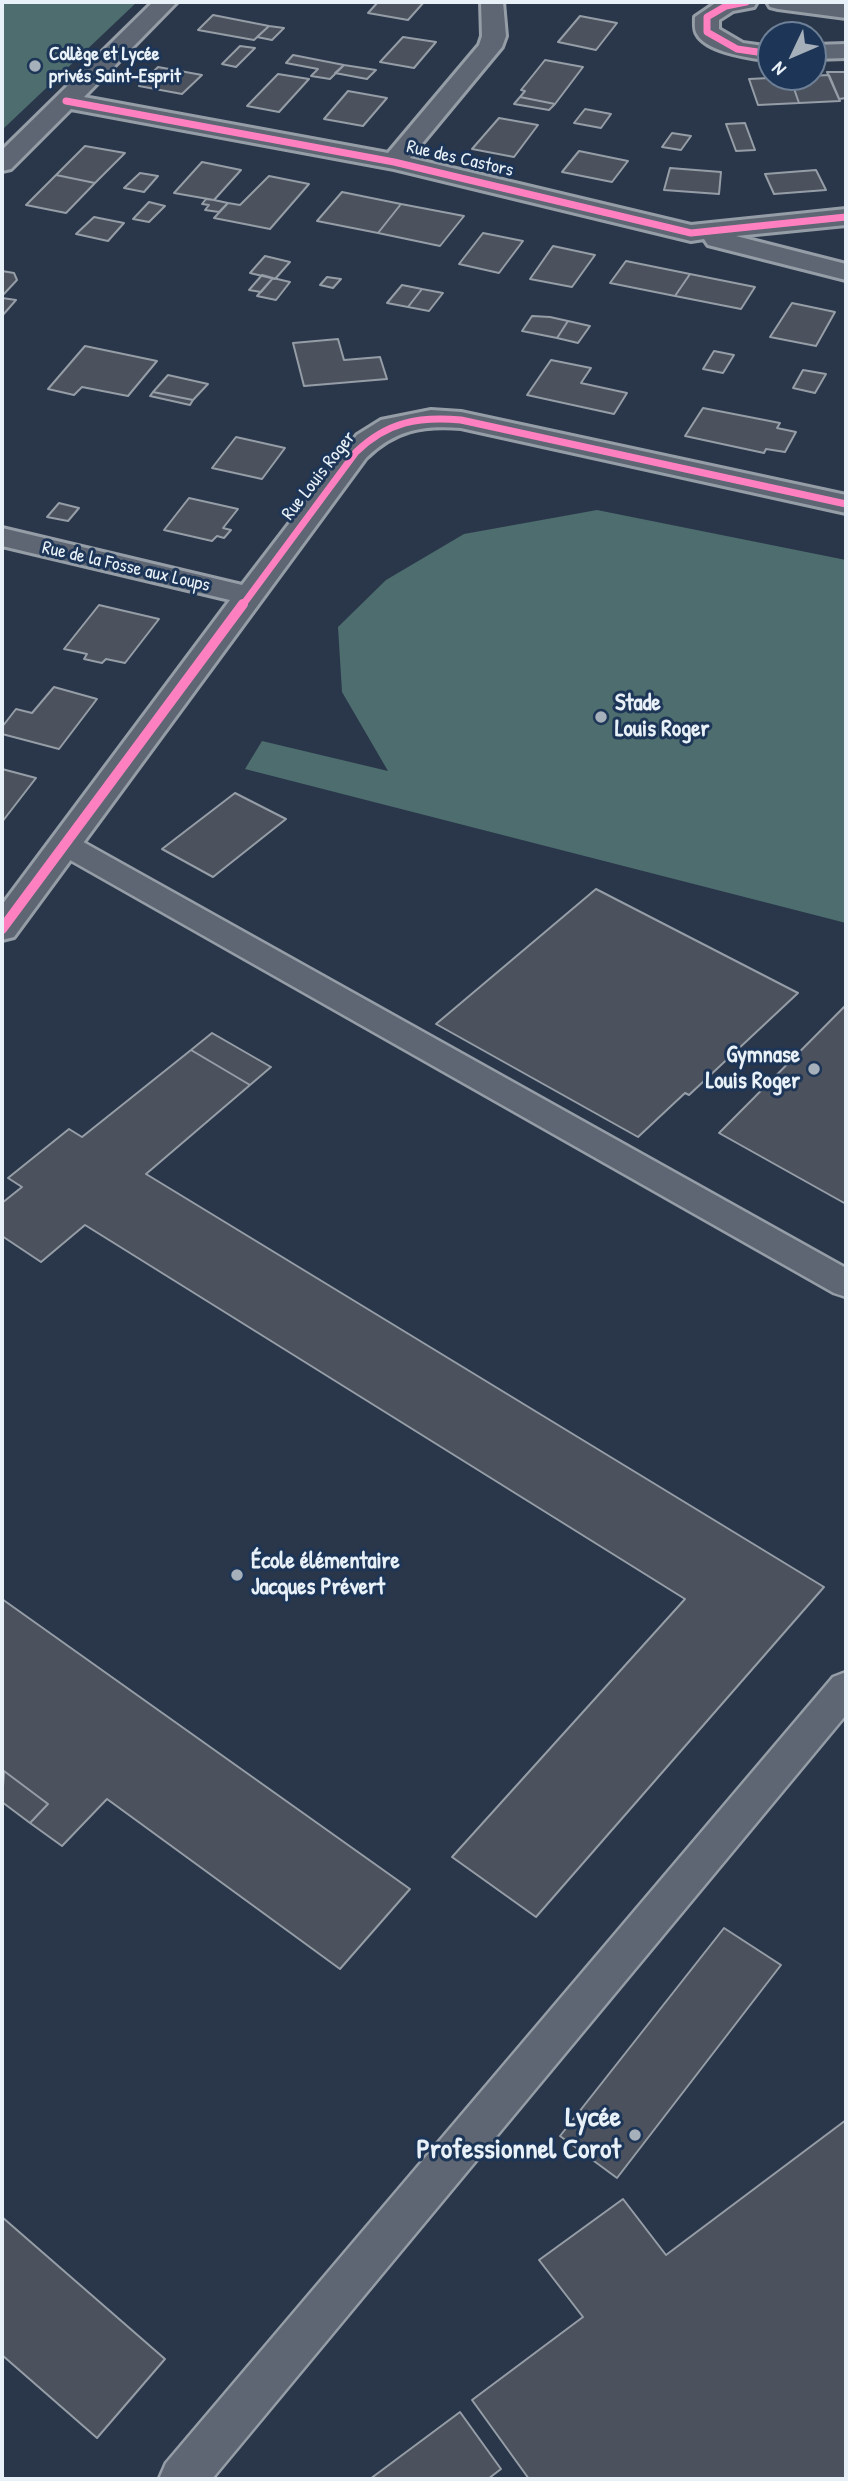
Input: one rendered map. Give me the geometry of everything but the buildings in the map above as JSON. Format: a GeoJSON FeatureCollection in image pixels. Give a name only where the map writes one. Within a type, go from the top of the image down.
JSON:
{"type":"FeatureCollection","features":[{"type":"Feature","properties":{"kind":"street"},"geometry":{"type":"LineString","coordinates":[[2,164],[166,2]]}},
{"type":"Feature","properties":{"kind":"street"},"geometry":{"type":"LineString","coordinates":[[394,162],[490,47],[494,36],[492,2]]}},
{"type":"Feature","properties":{"kind":"street"},"geometry":{"type":"LineString","coordinates":[[746,2],[715,11],[708,17],[707,32],[737,49],[757,52]]}},
{"type":"Feature","properties":{"kind":"street"},"geometry":{"type":"LineString","coordinates":[[778,2],[846,11]]}},
{"type":"Feature","properties":{"kind":"street"},"geometry":{"type":"LineString","coordinates":[[827,52],[846,51]]}},
{"type":"Feature","properties":{"kind":"street","name":"Rue des Castors"},"geometry":{"type":"LineString","coordinates":[[66,101],[394,162],[846,272]]}},
{"type":"Feature","properties":{"kind":"street","name":"Rue des Castors"},"geometry":{"type":"LineString","coordinates":[[691,233],[846,217]]}},
{"type":"Feature","properties":{"kind":"street","name":"Rue Louis Roger"},"geometry":{"type":"LineString","coordinates":[[2,929],[366,441],[394,422],[416,418],[461,420],[846,504]]}},
{"type":"Feature","properties":{"kind":"street","name":"Rue de la Fosse aux Loups"},"geometry":{"type":"LineString","coordinates":[[2,537],[251,596]]}},
{"type":"Feature","properties":{"kind":"lane"},"geometry":{"type":"LineString","coordinates":[[66,845],[846,1284]]}},
{"type":"Feature","properties":{"kind":"lane"},"geometry":{"type":"LineString","coordinates":[[182,2479],[846,1688]]}},
{"type":"Feature","properties":{"kind":"green space","name":"Collège et Lycée privés Saint-Esprit"},"geometry":{"type":"Polygon","coordinates":[[[2,2],[137,2],[2,130],[2,2]]]}},
{"type":"Feature","properties":{"kind":"green space","name":"Stade Louis Roger"},"geometry":{"type":"Polygon","coordinates":[[[597,510],[846,560],[846,923],[245,769],[262,741],[388,771],[342,692],[338,627],[386,580],[464,534],[597,510]]]}},
{"type":"Feature","properties":{"kind":"cycle path"},"geometry":{"type":"LineString","coordinates":[[746,2],[726,6],[707,17],[707,32],[737,49],[757,52]]}},
{"type":"Feature","properties":{"kind":"cycle path"},"geometry":{"type":"LineString","coordinates":[[66,101],[394,162],[691,233],[846,217]]}},
{"type":"Feature","properties":{"kind":"cycle path"},"geometry":{"type":"LineString","coordinates":[[2,929],[356,452],[379,432],[417,419],[461,420],[846,504]]}},
{"type":"Feature","properties":{"kind":"place","name":"Collège et Lycée privés Saint-Esprit"},"geometry":{"type":"Point","coordinates":[35,66]}},
{"type":"Feature","properties":{"kind":"place","name":"Stade Louis Roger"},"geometry":{"type":"Point","coordinates":[601,717]}},
{"type":"Feature","properties":{"kind":"place","name":"Gymnase Louis Roger"},"geometry":{"type":"Point","coordinates":[814,1069]}},
{"type":"Feature","properties":{"kind":"place","name":"École élémentaire Jacques Prévert"},"geometry":{"type":"Point","coordinates":[237,1575]}},
{"type":"Feature","properties":{"kind":"place","name":"Lycée Professionnel Corot"},"geometry":{"type":"Point","coordinates":[635,2135]}}]}
